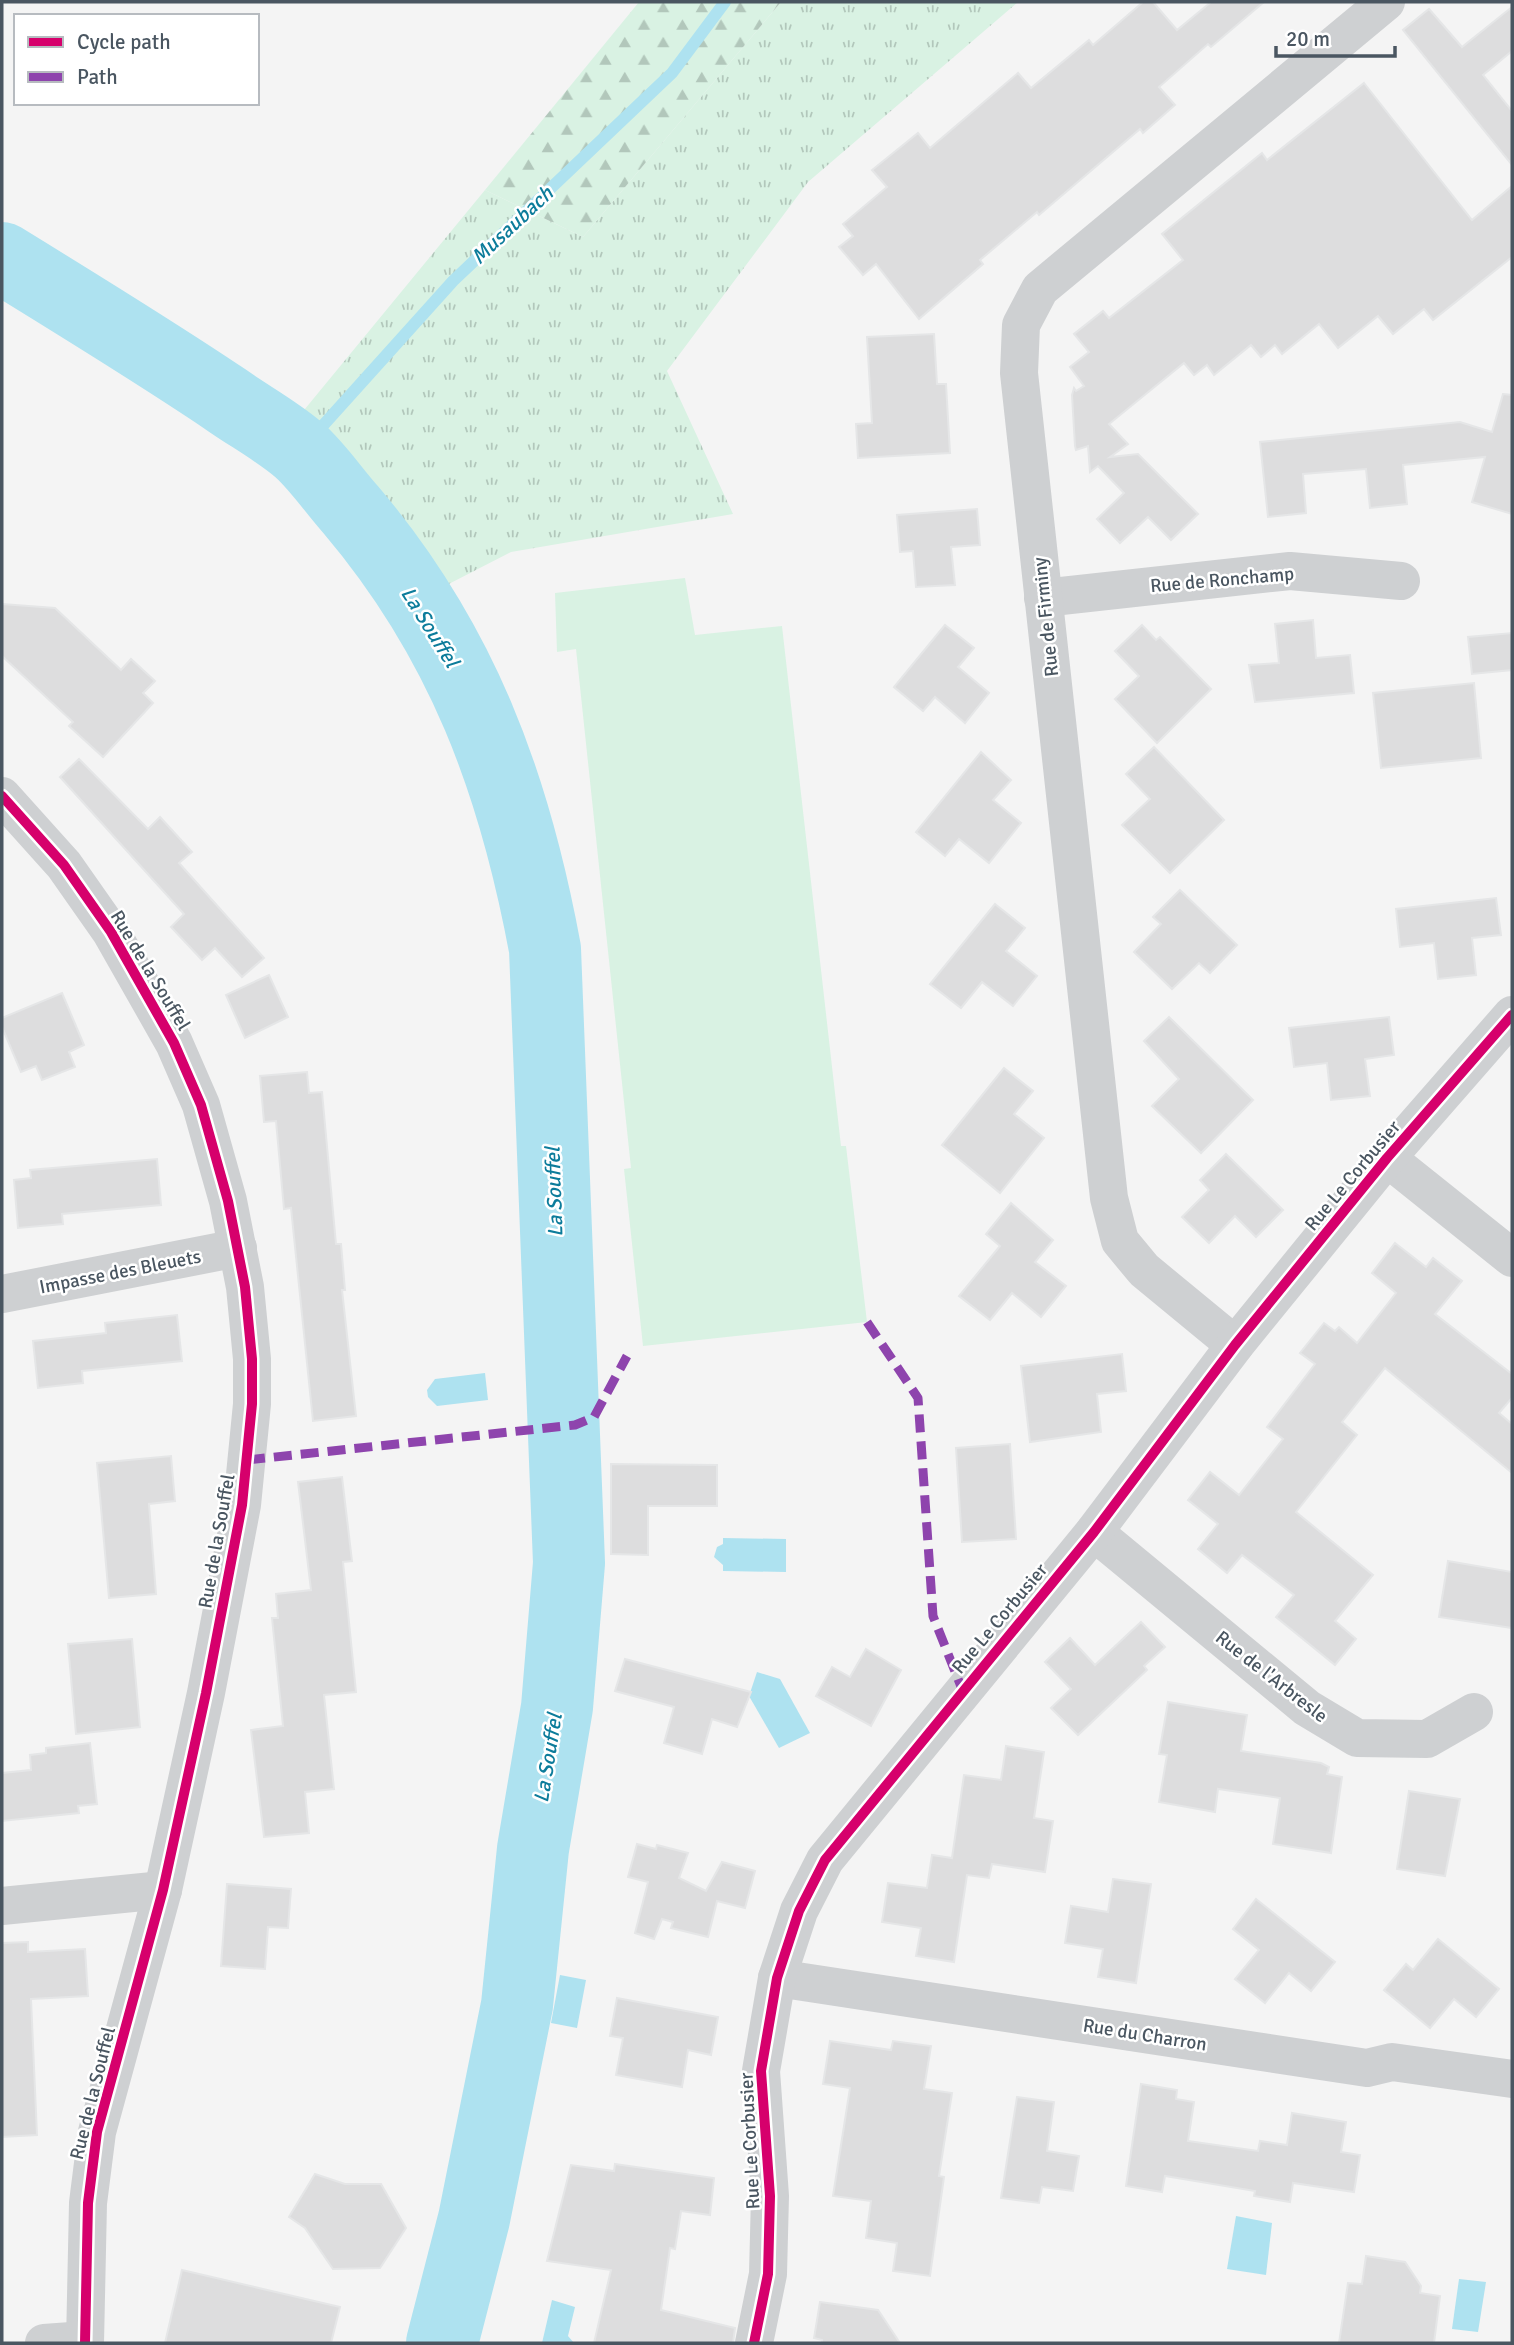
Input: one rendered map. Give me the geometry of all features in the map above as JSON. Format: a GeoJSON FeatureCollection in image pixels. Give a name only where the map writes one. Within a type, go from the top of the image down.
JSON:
{"type":"FeatureCollection","features":[{"type":"Feature","properties":{"kind":"street","name":"Rue de Firminy"},"geometry":{"type":"LineString","coordinates":[[1235,1345],[1144,1270],[1120,1241],[1110,1198],[1019,373],[1021,326],[1040,289],[1386,2]]}},
{"type":"Feature","properties":{"kind":"street","name":"Rue de Ronchamp"},"geometry":{"type":"LineString","coordinates":[[1043,598],[1290,570],[1401,581]]}},
{"type":"Feature","properties":{"kind":"street","name":"Rue de la Souffel"},"geometry":{"type":"LineString","coordinates":[[7,810],[64,865],[111,932],[174,1043],[201,1105],[217,1157],[238,1248],[252,1359],[247,1460],[223,1603],[163,1890],[97,2132],[88,2203],[85,2342]]}},
{"type":"Feature","properties":{"kind":"street","name":"Rue Le Corbusier"},"geometry":{"type":"LineString","coordinates":[[754,2343],[768,2274],[770,2196],[761,2071],[777,1978],[799,1910],[825,1860],[1094,1532],[1235,1345],[1387,1158],[1512,1015]]}},
{"type":"Feature","properties":{"kind":"street"},"geometry":{"type":"LineString","coordinates":[[1387,1158],[1512,1258]]}},
{"type":"Feature","properties":{"kind":"street","name":"Impasse des Bleuets"},"geometry":{"type":"LineString","coordinates":[[2,1294],[238,1248]]}},
{"type":"Feature","properties":{"kind":"street","name":"Rue de l'Arbresle"},"geometry":{"type":"LineString","coordinates":[[1094,1532],[1307,1707],[1357,1738],[1426,1739],[1474,1712]]}},
{"type":"Feature","properties":{"kind":"street"},"geometry":{"type":"LineString","coordinates":[[2,1906],[163,1890]]}},
{"type":"Feature","properties":{"kind":"street","name":"Rue du Charron"},"geometry":{"type":"LineString","coordinates":[[777,1978],[1367,2068],[1392,2062],[1512,2079]]}},
{"type":"Feature","properties":{"kind":"street"},"geometry":{"type":"LineString","coordinates":[[44,2343],[85,2342]]}},
{"type":"Feature","properties":{"kind":"green space"},"geometry":{"type":"Polygon","coordinates":[[[639,2],[781,2],[583,237],[485,190],[639,2]]]}},
{"type":"Feature","properties":{"kind":"green space"},"geometry":{"type":"Polygon","coordinates":[[[781,2],[1018,2],[808,182],[667,371],[733,514],[511,552],[439,589],[300,415],[485,190],[583,237],[781,2]]]}},
{"type":"Feature","properties":{"kind":"green space"},"geometry":{"type":"Polygon","coordinates":[[[685,578],[695,635],[782,626],[841,1146],[846,1146],[867,1322],[643,1346],[624,1169],[631,1168],[576,649],[557,652],[555,593],[685,578]]]}},
{"type":"Feature","properties":{"kind":"water"},"geometry":{"type":"Polygon","coordinates":[[[485,1373],[488,1400],[437,1406],[428,1397],[427,1390],[435,1379],[485,1373]]]}},
{"type":"Feature","properties":{"kind":"water"},"geometry":{"type":"Polygon","coordinates":[[[723,1538],[786,1539],[786,1572],[723,1571],[723,1565],[714,1557],[717,1547],[723,1544],[723,1538]]]}},
{"type":"Feature","properties":{"kind":"water"},"geometry":{"type":"Polygon","coordinates":[[[757,1672],[780,1679],[810,1733],[779,1748],[749,1696],[757,1672]]]}},
{"type":"Feature","properties":{"kind":"water"},"geometry":{"type":"Polygon","coordinates":[[[560,1975],[586,1980],[577,2028],[551,2023],[560,1975]]]}},
{"type":"Feature","properties":{"kind":"water"},"geometry":{"type":"Polygon","coordinates":[[[1236,2216],[1272,2223],[1266,2275],[1227,2269],[1236,2216]]]}},
{"type":"Feature","properties":{"kind":"water"},"geometry":{"type":"Polygon","coordinates":[[[1459,2279],[1486,2282],[1478,2332],[1452,2329],[1459,2279]]]}},
{"type":"Feature","properties":{"kind":"water"},"geometry":{"type":"Polygon","coordinates":[[[552,2300],[575,2307],[568,2336],[574,2343],[542,2343],[552,2300]]]}},
{"type":"Feature","properties":{"kind":"building"},"geometry":{"type":"Polygon","coordinates":[[[1143,2],[1153,2],[1177,30],[1211,2],[1264,2],[1211,47],[1208,44],[1159,87],[1175,105],[1143,133],[1140,129],[1039,215],[1037,212],[980,260],[983,264],[919,319],[876,264],[863,275],[839,247],[853,236],[843,224],[887,187],[872,170],[918,133],[930,148],[1018,73],[1031,88],[1089,40],[1093,45],[1143,2]]]}},
{"type":"Feature","properties":{"kind":"building"},"geometry":{"type":"Polygon","coordinates":[[[1512,7],[1512,51],[1483,75],[1512,111],[1512,165],[1403,30],[1429,9],[1462,47],[1512,7]]]}},
{"type":"Feature","properties":{"kind":"building"},"geometry":{"type":"Polygon","coordinates":[[[1364,83],[1472,220],[1512,186],[1512,257],[1433,320],[1424,309],[1393,334],[1378,316],[1338,348],[1319,324],[1282,354],[1275,345],[1261,357],[1251,345],[1214,375],[1207,365],[1194,375],[1184,363],[1109,424],[1128,444],[1110,457],[1138,454],[1198,514],[1171,540],[1148,517],[1120,543],[1097,519],[1124,493],[1098,466],[1090,472],[1088,446],[1076,450],[1075,446],[1072,395],[1074,388],[1076,391],[1084,386],[1070,367],[1089,352],[1074,334],[1103,311],[1109,318],[1183,260],[1162,234],[1262,153],[1267,160],[1364,83]]]}},
{"type":"Feature","properties":{"kind":"building"},"geometry":{"type":"Polygon","coordinates":[[[934,334],[937,384],[946,384],[950,453],[858,458],[856,424],[872,423],[867,337],[934,334]]]}},
{"type":"Feature","properties":{"kind":"building"},"geometry":{"type":"Polygon","coordinates":[[[1503,394],[1512,395],[1512,514],[1472,502],[1485,457],[1403,465],[1407,504],[1370,508],[1366,469],[1303,474],[1306,513],[1268,517],[1260,442],[1460,422],[1492,432],[1503,394]]]}},
{"type":"Feature","properties":{"kind":"building"},"geometry":{"type":"Polygon","coordinates":[[[977,509],[980,545],[951,547],[955,585],[916,587],[913,551],[900,552],[897,515],[977,509]]]}},
{"type":"Feature","properties":{"kind":"building"},"geometry":{"type":"Polygon","coordinates":[[[2,604],[55,608],[121,670],[131,659],[155,681],[143,693],[153,703],[103,757],[69,726],[73,722],[2,656],[2,604]]]}},
{"type":"Feature","properties":{"kind":"building"},"geometry":{"type":"Polygon","coordinates":[[[1313,620],[1316,658],[1350,655],[1354,693],[1255,702],[1249,665],[1279,663],[1275,624],[1313,620]]]}},
{"type":"Feature","properties":{"kind":"building"},"geometry":{"type":"Polygon","coordinates":[[[945,625],[974,648],[958,667],[989,693],[965,723],[935,697],[923,711],[894,687],[945,625]]]}},
{"type":"Feature","properties":{"kind":"building"},"geometry":{"type":"Polygon","coordinates":[[[1142,625],[1156,640],[1160,637],[1211,689],[1157,743],[1115,699],[1139,676],[1115,651],[1142,625]]]}},
{"type":"Feature","properties":{"kind":"building"},"geometry":{"type":"Polygon","coordinates":[[[1512,633],[1512,670],[1472,674],[1468,637],[1512,633]]]}},
{"type":"Feature","properties":{"kind":"building"},"geometry":{"type":"Polygon","coordinates":[[[1474,683],[1481,758],[1381,768],[1373,693],[1474,683]]]}},
{"type":"Feature","properties":{"kind":"building"},"geometry":{"type":"Polygon","coordinates":[[[1154,747],[1224,820],[1170,873],[1122,825],[1150,799],[1126,774],[1154,747]]]}},
{"type":"Feature","properties":{"kind":"building"},"geometry":{"type":"Polygon","coordinates":[[[981,752],[1011,780],[993,800],[1021,823],[989,863],[959,839],[945,856],[916,832],[981,752]]]}},
{"type":"Feature","properties":{"kind":"building"},"geometry":{"type":"Polygon","coordinates":[[[79,759],[148,829],[160,817],[192,852],[179,863],[264,958],[242,977],[215,948],[202,960],[171,927],[184,914],[60,777],[79,759]]]}},
{"type":"Feature","properties":{"kind":"building"},"geometry":{"type":"Polygon","coordinates":[[[1180,890],[1237,945],[1210,973],[1199,963],[1172,989],[1134,952],[1161,924],[1153,917],[1180,890]]]}},
{"type":"Feature","properties":{"kind":"building"},"geometry":{"type":"Polygon","coordinates":[[[1496,898],[1501,935],[1472,938],[1476,975],[1438,979],[1434,943],[1400,947],[1396,909],[1496,898]]]}},
{"type":"Feature","properties":{"kind":"building"},"geometry":{"type":"Polygon","coordinates":[[[995,904],[1025,928],[1006,951],[1037,976],[1013,1006],[982,982],[961,1008],[930,984],[995,904]]]}},
{"type":"Feature","properties":{"kind":"building"},"geometry":{"type":"Polygon","coordinates":[[[269,975],[288,1017],[245,1038],[226,995],[269,975]]]}},
{"type":"Feature","properties":{"kind":"building"},"geometry":{"type":"Polygon","coordinates":[[[62,993],[84,1045],[69,1052],[75,1067],[42,1080],[36,1066],[21,1072],[2,1027],[2,1018],[62,993]]]}},
{"type":"Feature","properties":{"kind":"building"},"geometry":{"type":"Polygon","coordinates":[[[1169,1017],[1253,1100],[1201,1153],[1152,1106],[1179,1079],[1144,1041],[1169,1017]]]}},
{"type":"Feature","properties":{"kind":"building"},"geometry":{"type":"Polygon","coordinates":[[[1389,1017],[1394,1055],[1365,1059],[1370,1096],[1331,1100],[1327,1063],[1294,1067],[1289,1028],[1389,1017]]]}},
{"type":"Feature","properties":{"kind":"building"},"geometry":{"type":"Polygon","coordinates":[[[1004,1068],[1033,1091],[1014,1114],[1044,1138],[1000,1193],[942,1145],[1004,1068]]]}},
{"type":"Feature","properties":{"kind":"building"},"geometry":{"type":"Polygon","coordinates":[[[307,1072],[309,1093],[322,1092],[336,1244],[341,1244],[345,1290],[342,1290],[356,1416],[313,1421],[291,1208],[284,1209],[276,1121],[264,1122],[260,1076],[307,1072]]]}},
{"type":"Feature","properties":{"kind":"building"},"geometry":{"type":"Polygon","coordinates":[[[1226,1154],[1283,1210],[1256,1237],[1235,1216],[1209,1243],[1182,1217],[1209,1190],[1200,1180],[1226,1154]]]}},
{"type":"Feature","properties":{"kind":"building"},"geometry":{"type":"Polygon","coordinates":[[[157,1159],[161,1205],[62,1214],[63,1224],[18,1228],[14,1180],[31,1178],[30,1170],[157,1159]]]}},
{"type":"Feature","properties":{"kind":"building"},"geometry":{"type":"Polygon","coordinates":[[[1011,1203],[1053,1240],[1035,1262],[1066,1286],[1041,1317],[1012,1293],[990,1320],[959,1296],[1000,1246],[986,1234],[1011,1203]]]}},
{"type":"Feature","properties":{"kind":"building"},"geometry":{"type":"Polygon","coordinates":[[[1395,1243],[1426,1267],[1433,1258],[1462,1281],[1435,1314],[1512,1374],[1512,1398],[1499,1413],[1512,1424],[1512,1473],[1385,1368],[1342,1422],[1357,1435],[1296,1512],[1373,1575],[1335,1621],[1356,1639],[1335,1665],[1276,1617],[1294,1595],[1242,1555],[1227,1573],[1198,1549],[1218,1524],[1188,1500],[1210,1472],[1239,1495],[1283,1439],[1267,1427],[1315,1364],[1300,1353],[1324,1323],[1335,1331],[1339,1327],[1357,1343],[1396,1293],[1372,1273],[1395,1243]]]}},
{"type":"Feature","properties":{"kind":"building"},"geometry":{"type":"Polygon","coordinates":[[[177,1315],[182,1361],[82,1371],[83,1383],[38,1388],[33,1341],[106,1333],[105,1323],[177,1315]]]}},
{"type":"Feature","properties":{"kind":"building"},"geometry":{"type":"Polygon","coordinates":[[[1122,1354],[1126,1391],[1097,1394],[1101,1432],[1030,1442],[1021,1366],[1122,1354]]]}},
{"type":"Feature","properties":{"kind":"building"},"geometry":{"type":"Polygon","coordinates":[[[1010,1444],[1016,1539],[962,1542],[956,1448],[1010,1444]]]}},
{"type":"Feature","properties":{"kind":"building"},"geometry":{"type":"Polygon","coordinates":[[[171,1456],[175,1501],[149,1504],[156,1594],[109,1598],[97,1463],[171,1456]]]}},
{"type":"Feature","properties":{"kind":"building"},"geometry":{"type":"Polygon","coordinates":[[[611,1464],[717,1465],[717,1506],[648,1506],[648,1555],[611,1554],[611,1464]]]}},
{"type":"Feature","properties":{"kind":"building"},"geometry":{"type":"Polygon","coordinates":[[[342,1477],[352,1561],[343,1562],[356,1692],[324,1695],[334,1789],[305,1792],[309,1833],[264,1837],[251,1730],[283,1726],[272,1618],[278,1618],[276,1594],[311,1590],[298,1482],[342,1477]]]}},
{"type":"Feature","properties":{"kind":"building"},"geometry":{"type":"Polygon","coordinates":[[[1448,1561],[1512,1572],[1512,1628],[1439,1617],[1448,1561]]]}},
{"type":"Feature","properties":{"kind":"building"},"geometry":{"type":"Polygon","coordinates":[[[1141,1622],[1165,1647],[1144,1666],[1147,1670],[1078,1735],[1051,1708],[1071,1689],[1045,1662],[1070,1638],[1095,1665],[1141,1622]]]}},
{"type":"Feature","properties":{"kind":"building"},"geometry":{"type":"Polygon","coordinates":[[[132,1639],[140,1727],[76,1734],[68,1644],[132,1639]]]}},
{"type":"Feature","properties":{"kind":"building"},"geometry":{"type":"Polygon","coordinates":[[[866,1649],[901,1670],[871,1726],[816,1696],[832,1667],[850,1677],[866,1649]]]}},
{"type":"Feature","properties":{"kind":"building"},"geometry":{"type":"Polygon","coordinates":[[[625,1659],[751,1692],[737,1727],[712,1719],[702,1754],[664,1743],[674,1707],[615,1691],[625,1659]]]}},
{"type":"Feature","properties":{"kind":"building"},"geometry":{"type":"Polygon","coordinates":[[[1168,1702],[1247,1715],[1241,1751],[1321,1763],[1329,1767],[1327,1774],[1342,1777],[1331,1853],[1273,1844],[1280,1798],[1218,1789],[1215,1812],[1159,1802],[1167,1755],[1159,1754],[1168,1702]]]}},
{"type":"Feature","properties":{"kind":"building"},"geometry":{"type":"Polygon","coordinates":[[[90,1743],[97,1804],[78,1806],[79,1813],[2,1821],[2,1773],[31,1770],[30,1755],[46,1753],[46,1748],[90,1743]]]}},
{"type":"Feature","properties":{"kind":"building"},"geometry":{"type":"Polygon","coordinates":[[[1006,1746],[1044,1752],[1034,1818],[1053,1821],[1045,1872],[992,1864],[989,1878],[967,1875],[954,1962],[916,1956],[921,1928],[882,1922],[888,1883],[927,1888],[932,1855],[952,1858],[964,1775],[1001,1780],[1006,1746]]]}},
{"type":"Feature","properties":{"kind":"building"},"geometry":{"type":"Polygon","coordinates":[[[1409,1791],[1460,1799],[1445,1876],[1397,1869],[1409,1791]]]}},
{"type":"Feature","properties":{"kind":"building"},"geometry":{"type":"Polygon","coordinates":[[[637,1844],[656,1849],[657,1845],[688,1853],[679,1878],[706,1891],[722,1862],[755,1871],[745,1908],[717,1901],[708,1937],[671,1928],[673,1922],[662,1919],[654,1939],[635,1933],[648,1882],[628,1877],[637,1844]]]}},
{"type":"Feature","properties":{"kind":"building"},"geometry":{"type":"Polygon","coordinates":[[[1113,1879],[1151,1884],[1136,1983],[1098,1977],[1103,1949],[1065,1943],[1071,1906],[1108,1912],[1113,1879]]]}},
{"type":"Feature","properties":{"kind":"building"},"geometry":{"type":"Polygon","coordinates":[[[227,1884],[291,1889],[288,1928],[268,1927],[265,1969],[221,1966],[227,1884]]]}},
{"type":"Feature","properties":{"kind":"building"},"geometry":{"type":"Polygon","coordinates":[[[1256,1899],[1335,1962],[1311,1991],[1289,1973],[1265,2003],[1235,1979],[1259,1950],[1233,1929],[1256,1899]]]}},
{"type":"Feature","properties":{"kind":"building"},"geometry":{"type":"Polygon","coordinates":[[[1438,1939],[1499,1989],[1476,2017],[1454,1999],[1430,2028],[1384,1990],[1406,1964],[1413,1970],[1438,1939]]]}},
{"type":"Feature","properties":{"kind":"building"},"geometry":{"type":"Polygon","coordinates":[[[28,1942],[28,1952],[85,1949],[88,1996],[31,1999],[37,2135],[2,2137],[2,1943],[28,1942]]]}},
{"type":"Feature","properties":{"kind":"building"},"geometry":{"type":"Polygon","coordinates":[[[617,1998],[718,2017],[711,2055],[688,2050],[682,2087],[616,2075],[623,2038],[610,2036],[617,1998]]]}},
{"type":"Feature","properties":{"kind":"building"},"geometry":{"type":"Polygon","coordinates":[[[830,2041],[891,2050],[893,2041],[931,2046],[924,2089],[952,2093],[939,2176],[944,2177],[930,2276],[893,2271],[897,2243],[866,2238],[871,2201],[833,2196],[850,2088],[823,2084],[830,2041]]]}},
{"type":"Feature","properties":{"kind":"building"},"geometry":{"type":"Polygon","coordinates":[[[1141,2084],[1177,2090],[1176,2099],[1194,2102],[1188,2141],[1258,2151],[1260,2141],[1287,2145],[1292,2113],[1346,2122],[1341,2152],[1360,2155],[1354,2192],[1293,2183],[1290,2202],[1254,2196],[1255,2191],[1165,2176],[1162,2192],[1126,2186],[1141,2084]]]}},
{"type":"Feature","properties":{"kind":"building"},"geometry":{"type":"Polygon","coordinates":[[[1017,2097],[1054,2102],[1047,2151],[1079,2156],[1073,2191],[1042,2187],[1039,2203],[1001,2198],[1017,2097]]]}},
{"type":"Feature","properties":{"kind":"building"},"geometry":{"type":"Polygon","coordinates":[[[615,2164],[714,2178],[710,2215],[681,2211],[675,2249],[670,2248],[661,2310],[735,2328],[733,2343],[594,2343],[611,2270],[547,2261],[571,2165],[614,2171],[615,2164]]]}},
{"type":"Feature","properties":{"kind":"building"},"geometry":{"type":"Polygon","coordinates":[[[315,2174],[345,2184],[381,2184],[406,2228],[380,2268],[333,2269],[305,2228],[289,2217],[315,2174]]]}},
{"type":"Feature","properties":{"kind":"building"},"geometry":{"type":"Polygon","coordinates":[[[1366,2256],[1405,2262],[1421,2286],[1420,2293],[1440,2296],[1434,2343],[1339,2343],[1348,2283],[1362,2284],[1366,2256]]]}},
{"type":"Feature","properties":{"kind":"building"},"geometry":{"type":"Polygon","coordinates":[[[182,2270],[340,2307],[331,2343],[165,2343],[182,2270]]]}},
{"type":"Feature","properties":{"kind":"building"},"geometry":{"type":"Polygon","coordinates":[[[820,2302],[878,2310],[900,2343],[822,2343],[822,2340],[814,2338],[820,2302]]]}},
{"type":"Feature","properties":{"kind":"waterway","name":"Musaubach"},"geometry":{"type":"LineString","coordinates":[[300,451],[453,281],[672,73],[725,2]]}},
{"type":"Feature","properties":{"kind":"waterway","name":"La Souffel"},"geometry":{"type":"LineString","coordinates":[[2,258],[272,430],[299,450],[351,510],[424,610],[453,662],[478,716],[517,828],[545,949],[569,1563],[557,1707],[533,1849],[517,2005],[474,2219],[442,2343]]}},
{"type":"Feature","properties":{"kind":"marked path"},"geometry":{"type":"LineString","coordinates":[[867,1322],[918,1398],[933,1616],[962,1689]]}},
{"type":"Feature","properties":{"kind":"marked path"},"geometry":{"type":"LineString","coordinates":[[247,1460],[575,1425],[594,1417],[627,1356]]}},
{"type":"Feature","properties":{"kind":"cycle path"},"geometry":{"type":"LineString","coordinates":[[2,796],[64,865],[111,932],[174,1043],[201,1105],[228,1201],[245,1287],[252,1359],[252,1404],[242,1505],[206,1693],[163,1890],[97,2132],[88,2203],[85,2343]]}},
{"type":"Feature","properties":{"kind":"cycle path"},"geometry":{"type":"LineString","coordinates":[[754,2343],[768,2274],[770,2196],[761,2071],[777,1978],[799,1911],[825,1860],[1094,1532],[1235,1345],[1387,1158],[1512,1015]]}}]}
